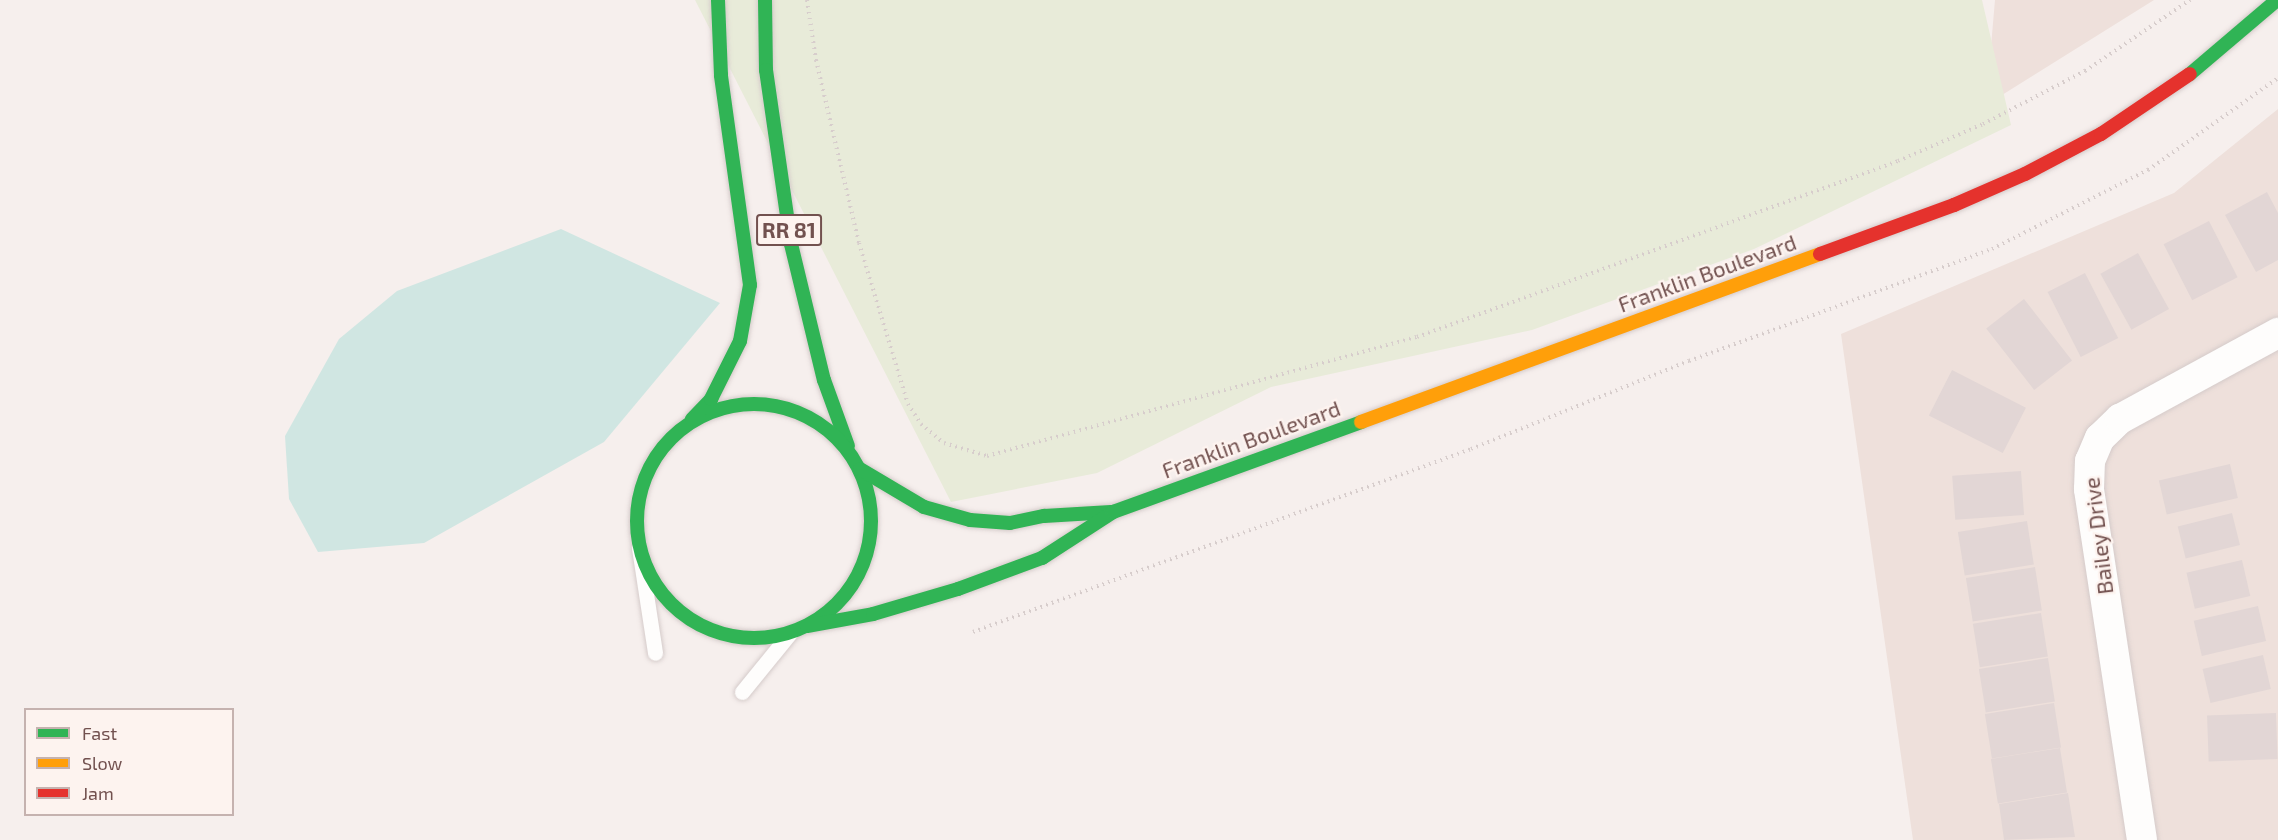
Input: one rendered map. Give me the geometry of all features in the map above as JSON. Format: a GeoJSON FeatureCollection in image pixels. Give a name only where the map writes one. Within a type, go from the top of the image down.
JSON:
{"type":"FeatureCollection","features":[{"type":"Feature","properties":{"kind":"main road","name":"RR 81"},"geometry":{"type":"LineString","coordinates":[[688,423],[711,399],[740,341],[750,285],[721,75],[718,0]]}},
{"type":"Feature","properties":{"kind":"main road","name":"RR 81"},"geometry":{"type":"LineString","coordinates":[[765,0],[766,69],[790,244],[824,380],[850,453]]}},
{"type":"Feature","properties":{"kind":"main road","name":"Franklin Boulevard"},"geometry":{"type":"LineString","coordinates":[[807,626],[882,612],[1042,558],[1113,512],[1954,205],[2025,174],[2101,134],[2176,86],[2277,0]]}},
{"type":"Feature","properties":{"kind":"main road"},"geometry":{"type":"LineString","coordinates":[[757,403],[793,410],[817,423],[850,453],[860,469],[870,505],[870,541],[858,576],[842,598],[807,626],[790,633],[752,639],[714,632],[680,613],[654,584],[639,548],[636,512],[644,478],[662,447],[688,423],[721,407],[757,403]]}},
{"type":"Feature","properties":{"kind":"main road","name":"Franklin Boulevard"},"geometry":{"type":"LineString","coordinates":[[860,469],[924,507],[970,520],[1010,523],[1044,516],[1113,512]]}},
{"type":"Feature","properties":{"kind":"street","name":"Bailey Drive"},"geometry":{"type":"LineString","coordinates":[[2142,840],[2089,489],[2090,461],[2100,438],[2120,418],[2278,333]]}},
{"type":"Feature","properties":{"kind":"lane"},"geometry":{"type":"LineString","coordinates":[[639,548],[656,653]]}},
{"type":"Feature","properties":{"kind":"lane"},"geometry":{"type":"LineString","coordinates":[[742,692],[790,633]]}},
{"type":"Feature","properties":{"kind":"path"},"geometry":{"type":"LineString","coordinates":[[807,0],[816,60],[859,243],[905,396],[921,424],[944,443],[987,456],[1417,337],[1898,161],[1983,124],[2085,71],[2190,0]]}},
{"type":"Feature","properties":{"kind":"path"},"geometry":{"type":"LineString","coordinates":[[973,632],[1460,453],[1689,361],[1992,249],[2148,170],[2278,78]]}},
{"type":"Feature","properties":{"kind":"shaded area"},"geometry":{"type":"Polygon","coordinates":[[[1995,0],[2154,0],[1986,105],[1995,0]]]}},
{"type":"Feature","properties":{"kind":"shaded area"},"geometry":{"type":"Polygon","coordinates":[[[2278,109],[2278,840],[1913,840],[1841,334],[2174,193],[2278,109]]]}},
{"type":"Feature","properties":{"kind":"green space"},"geometry":{"type":"Polygon","coordinates":[[[695,0],[1982,0],[2011,125],[1754,249],[1532,330],[1271,387],[1097,473],[951,502],[695,0]]]}},
{"type":"Feature","properties":{"kind":"water"},"geometry":{"type":"Polygon","coordinates":[[[561,229],[720,303],[604,442],[424,543],[318,552],[289,499],[285,436],[339,339],[397,291],[561,229]]]}},
{"type":"Feature","properties":{"kind":"building"},"geometry":{"type":"Polygon","coordinates":[[[2267,192],[2278,213],[2278,260],[2256,272],[2225,215],[2267,192]]]}},
{"type":"Feature","properties":{"kind":"building"},"geometry":{"type":"Polygon","coordinates":[[[2209,221],[2238,277],[2192,300],[2164,244],[2209,221]]]}},
{"type":"Feature","properties":{"kind":"building"},"geometry":{"type":"Polygon","coordinates":[[[2138,253],[2169,309],[2131,330],[2100,274],[2138,253]]]}},
{"type":"Feature","properties":{"kind":"building"},"geometry":{"type":"Polygon","coordinates":[[[2085,273],[2118,338],[2081,357],[2048,292],[2085,273]]]}},
{"type":"Feature","properties":{"kind":"building"},"geometry":{"type":"Polygon","coordinates":[[[2024,299],[2072,360],[2034,390],[1986,329],[2024,299]]]}},
{"type":"Feature","properties":{"kind":"building"},"geometry":{"type":"Polygon","coordinates":[[[1952,370],[2026,408],[2003,453],[1929,415],[1952,370]]]}},
{"type":"Feature","properties":{"kind":"building"},"geometry":{"type":"Polygon","coordinates":[[[2230,464],[2238,498],[2167,515],[2159,480],[2230,464]]]}},
{"type":"Feature","properties":{"kind":"building"},"geometry":{"type":"Polygon","coordinates":[[[2021,471],[2024,515],[1955,520],[1952,476],[2021,471]]]}},
{"type":"Feature","properties":{"kind":"building"},"geometry":{"type":"Polygon","coordinates":[[[2232,513],[2240,545],[2186,559],[2178,527],[2232,513]]]}},
{"type":"Feature","properties":{"kind":"building"},"geometry":{"type":"Polygon","coordinates":[[[2027,521],[2034,564],[1965,575],[1958,532],[2027,521]]]}},
{"type":"Feature","properties":{"kind":"building"},"geometry":{"type":"Polygon","coordinates":[[[2242,560],[2250,596],[2195,609],[2186,573],[2242,560]]]}},
{"type":"Feature","properties":{"kind":"building"},"geometry":{"type":"Polygon","coordinates":[[[2035,567],[2042,610],[1973,621],[1966,578],[2035,567]]]}},
{"type":"Feature","properties":{"kind":"building"},"geometry":{"type":"Polygon","coordinates":[[[2258,606],[2266,641],[2202,656],[2194,621],[2258,606]]]}},
{"type":"Feature","properties":{"kind":"building"},"geometry":{"type":"Polygon","coordinates":[[[2041,613],[2048,656],[1980,667],[1973,624],[2041,613]]]}},
{"type":"Feature","properties":{"kind":"building"},"geometry":{"type":"Polygon","coordinates":[[[2263,655],[2271,689],[2210,703],[2203,669],[2263,655]]]}},
{"type":"Feature","properties":{"kind":"building"},"geometry":{"type":"Polygon","coordinates":[[[2048,658],[2055,701],[1986,712],[1979,669],[2048,658]]]}},
{"type":"Feature","properties":{"kind":"building"},"geometry":{"type":"Polygon","coordinates":[[[2054,703],[2061,747],[1992,758],[1985,714],[2054,703]]]}},
{"type":"Feature","properties":{"kind":"building"},"geometry":{"type":"Polygon","coordinates":[[[2276,713],[2278,759],[2209,761],[2207,715],[2276,713]]]}},
{"type":"Feature","properties":{"kind":"building"},"geometry":{"type":"Polygon","coordinates":[[[2060,748],[2067,792],[1998,803],[1991,759],[2060,748]]]}},
{"type":"Feature","properties":{"kind":"building"},"geometry":{"type":"Polygon","coordinates":[[[2068,793],[2075,837],[2004,840],[1999,804],[2068,793]]]}},
{"type":"Feature","properties":{"kind":"traffic: fast"},"geometry":{"type":"LineString","coordinates":[[692,419],[711,399],[740,341],[750,285],[721,75],[718,0]]}},
{"type":"Feature","properties":{"kind":"traffic: fast"},"geometry":{"type":"LineString","coordinates":[[765,0],[766,70],[791,244],[824,380],[848,446]]}},
{"type":"Feature","properties":{"kind":"traffic: fast"},"geometry":{"type":"LineString","coordinates":[[2190,74],[2277,0]]}},
{"type":"Feature","properties":{"kind":"traffic: fast"},"geometry":{"type":"LineString","coordinates":[[754,404],[777,406],[799,413],[819,424],[837,438],[851,456],[862,476],[869,498],[871,521],[869,544],[862,566],[851,586],[837,604],[819,618],[799,629],[777,636],[754,638],[731,636],[709,629],[689,618],[671,604],[657,586],[646,566],[639,544],[637,521],[639,498],[646,476],[657,456],[671,438],[689,424],[709,413],[731,406],[754,404]]}},
{"type":"Feature","properties":{"kind":"traffic: fast"},"geometry":{"type":"LineString","coordinates":[[807,626],[873,614],[958,589],[1042,558],[1113,512],[1361,422]]}},
{"type":"Feature","properties":{"kind":"traffic: fast"},"geometry":{"type":"LineString","coordinates":[[860,469],[924,507],[970,520],[1010,523],[1044,516],[1111,512]]}},
{"type":"Feature","properties":{"kind":"traffic: slow"},"geometry":{"type":"LineString","coordinates":[[1361,422],[1820,254]]}},
{"type":"Feature","properties":{"kind":"traffic: jam"},"geometry":{"type":"LineString","coordinates":[[1820,254],[1954,205],[2025,174],[2101,134],[2190,74]]}}]}
